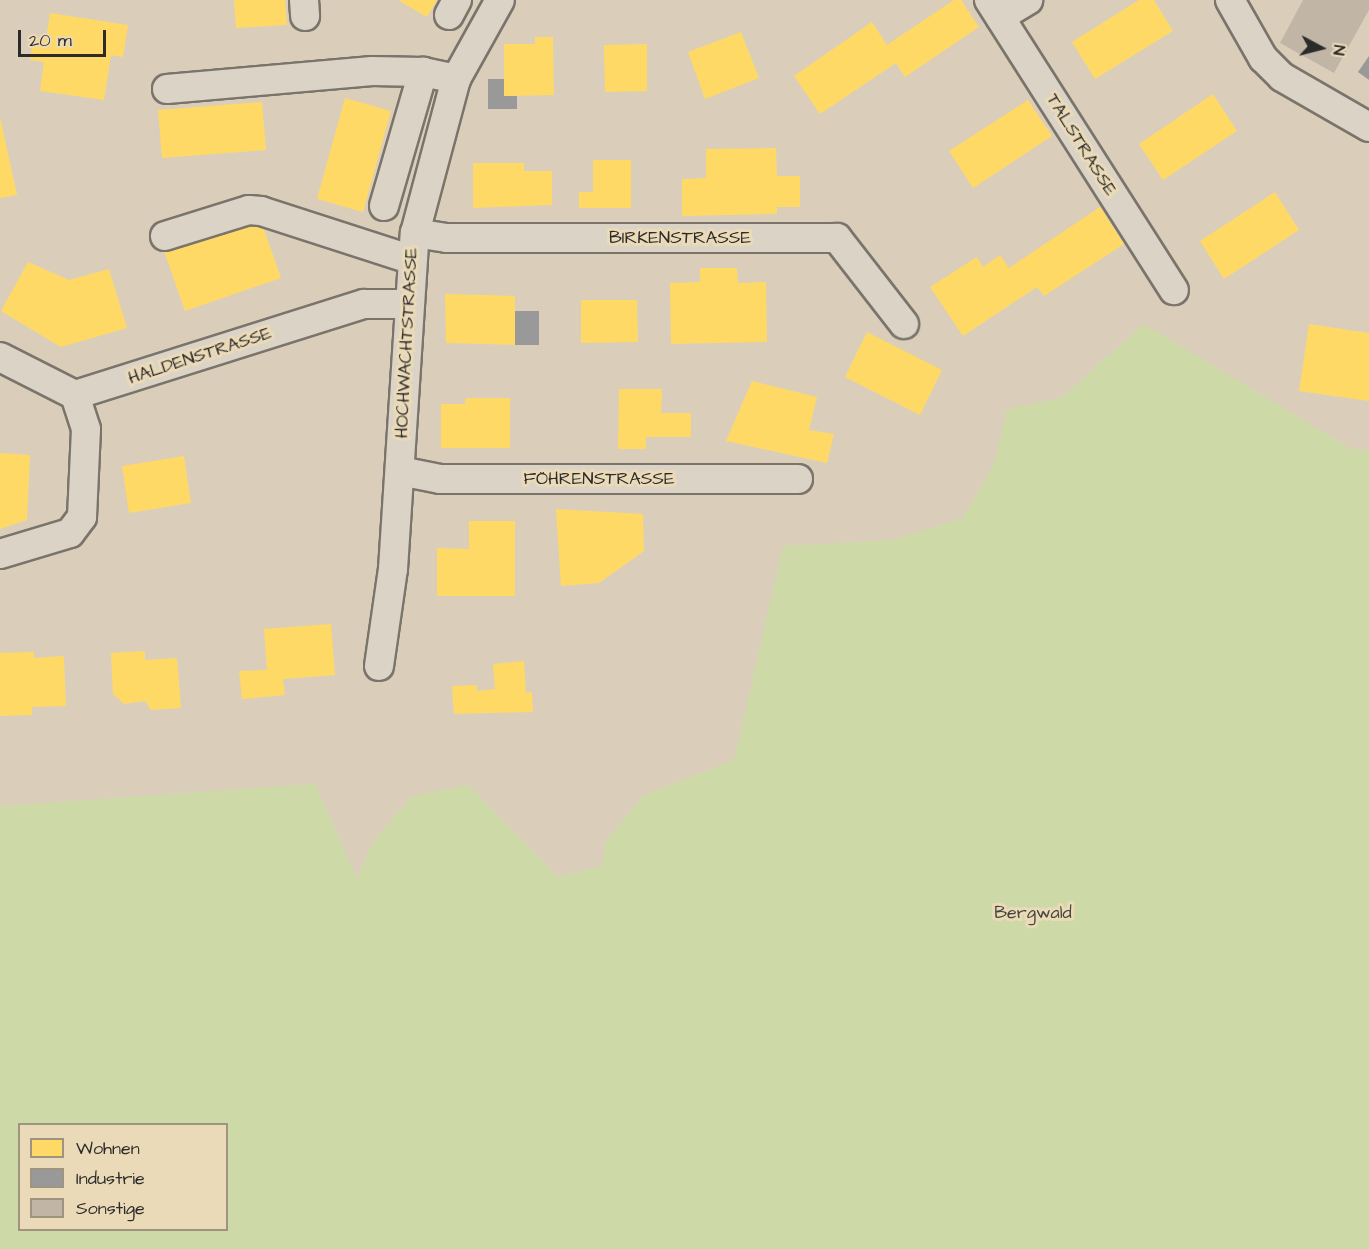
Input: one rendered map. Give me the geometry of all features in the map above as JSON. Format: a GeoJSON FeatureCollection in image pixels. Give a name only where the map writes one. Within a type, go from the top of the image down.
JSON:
{"type":"FeatureCollection","features":[{"type":"Feature","properties":{"kind":"street","name":"HOCHWACHTSTRASSE"},"geometry":{"type":"LineString","coordinates":[[379,666],[393,568],[412,246],[456,79],[500,0]]}},
{"type":"Feature","properties":{"kind":"street"},"geometry":{"type":"LineString","coordinates":[[995,9],[1028,0]]}},
{"type":"Feature","properties":{"kind":"street"},"geometry":{"type":"LineString","coordinates":[[1230,0],[1263,58],[1282,77],[1369,127]]}},
{"type":"Feature","properties":{"kind":"street","name":"TALSTRASSE"},"geometry":{"type":"LineString","coordinates":[[995,9],[1174,290]]}},
{"type":"Feature","properties":{"kind":"street"},"geometry":{"type":"LineString","coordinates":[[167,89],[264,78],[423,72],[456,79]]}},
{"type":"Feature","properties":{"kind":"street"},"geometry":{"type":"LineString","coordinates":[[384,206],[423,72]]}},
{"type":"Feature","properties":{"kind":"street"},"geometry":{"type":"LineString","coordinates":[[165,236],[249,210],[412,246]]}},
{"type":"Feature","properties":{"kind":"street","name":"BIRKENSTRASSE"},"geometry":{"type":"LineString","coordinates":[[412,246],[447,238],[837,238],[904,324]]}},
{"type":"Feature","properties":{"kind":"street","name":"HALDENSTRASSE"},"geometry":{"type":"LineString","coordinates":[[75,395],[364,304],[408,304]]}},
{"type":"Feature","properties":{"kind":"street"},"geometry":{"type":"LineString","coordinates":[[0,357],[75,395],[86,429],[82,517],[70,533],[0,554]]}},
{"type":"Feature","properties":{"kind":"street","name":"FÖHRENSTRASSE"},"geometry":{"type":"LineString","coordinates":[[400,471],[440,479],[798,479]]}},
{"type":"Feature","properties":{"kind":"green space","name":"Bergwald"},"geometry":{"type":"Polygon","coordinates":[[[1144,324],[1351,449],[1369,450],[1369,1249],[0,1249],[0,806],[315,784],[357,879],[374,840],[412,796],[469,785],[558,877],[602,866],[607,839],[644,795],[734,760],[783,546],[893,540],[963,518],[994,464],[1007,409],[1061,398],[1144,324]]]}},
{"type":"Feature","properties":{"kind":"building: Wohnen"},"geometry":{"type":"Polygon","coordinates":[[[234,0],[285,0],[287,25],[236,28],[234,0]]]}},
{"type":"Feature","properties":{"kind":"building: Wohnen"},"geometry":{"type":"Polygon","coordinates":[[[398,0],[437,0],[427,17],[398,0]]]}},
{"type":"Feature","properties":{"kind":"building: Wohnen"},"geometry":{"type":"Polygon","coordinates":[[[954,0],[961,0],[979,27],[905,77],[896,63],[820,114],[794,76],[872,22],[887,45],[954,0]]]}},
{"type":"Feature","properties":{"kind":"building: Wohnen"},"geometry":{"type":"Polygon","coordinates":[[[1139,0],[1154,0],[1173,31],[1095,79],[1072,42],[1139,0]]]}},
{"type":"Feature","properties":{"kind":"building: Wohnen"},"geometry":{"type":"Polygon","coordinates":[[[50,13],[128,25],[123,57],[111,55],[104,100],[40,91],[44,62],[30,60],[33,37],[46,39],[50,13]]]}},
{"type":"Feature","properties":{"kind":"building: Wohnen"},"geometry":{"type":"Polygon","coordinates":[[[741,32],[759,78],[705,99],[688,52],[741,32]]]}},
{"type":"Feature","properties":{"kind":"building: Wohnen"},"geometry":{"type":"Polygon","coordinates":[[[535,37],[553,37],[554,95],[504,96],[504,44],[535,44],[535,37]]]}},
{"type":"Feature","properties":{"kind":"building: Wohnen"},"geometry":{"type":"Polygon","coordinates":[[[647,44],[647,91],[605,92],[604,45],[647,44]]]}},
{"type":"Feature","properties":{"kind":"building: Wohnen"},"geometry":{"type":"Polygon","coordinates":[[[1213,94],[1237,131],[1163,180],[1139,144],[1213,94]]]}},
{"type":"Feature","properties":{"kind":"building: Wohnen"},"geometry":{"type":"Polygon","coordinates":[[[345,98],[391,111],[363,212],[317,199],[345,98]]]}},
{"type":"Feature","properties":{"kind":"building: Wohnen"},"geometry":{"type":"Polygon","coordinates":[[[1028,100],[1052,136],[973,188],[949,151],[1028,100]]]}},
{"type":"Feature","properties":{"kind":"building: Wohnen"},"geometry":{"type":"Polygon","coordinates":[[[262,102],[266,150],[162,158],[158,110],[262,102]]]}},
{"type":"Feature","properties":{"kind":"building: Wohnen"},"geometry":{"type":"Polygon","coordinates":[[[0,117],[17,195],[0,198],[0,117]]]}},
{"type":"Feature","properties":{"kind":"building: Wohnen"},"geometry":{"type":"Polygon","coordinates":[[[776,148],[777,176],[800,176],[800,207],[777,207],[777,214],[682,216],[682,179],[706,178],[706,149],[776,148]]]}},
{"type":"Feature","properties":{"kind":"building: Wohnen"},"geometry":{"type":"Polygon","coordinates":[[[593,160],[631,160],[631,208],[579,208],[579,192],[593,192],[593,160]]]}},
{"type":"Feature","properties":{"kind":"building: Wohnen"},"geometry":{"type":"Polygon","coordinates":[[[473,163],[524,163],[524,171],[552,171],[552,205],[473,208],[473,163]]]}},
{"type":"Feature","properties":{"kind":"building: Wohnen"},"geometry":{"type":"Polygon","coordinates":[[[1275,192],[1299,230],[1224,279],[1200,241],[1275,192]]]}},
{"type":"Feature","properties":{"kind":"building: Wohnen"},"geometry":{"type":"Polygon","coordinates":[[[1100,207],[1124,244],[1044,296],[1037,287],[963,336],[930,287],[977,257],[983,267],[1000,255],[1009,268],[1100,207]]]}},
{"type":"Feature","properties":{"kind":"building: Wohnen"},"geometry":{"type":"Polygon","coordinates":[[[260,218],[281,278],[185,311],[164,251],[260,218]]]}},
{"type":"Feature","properties":{"kind":"building: Wohnen"},"geometry":{"type":"Polygon","coordinates":[[[28,262],[69,280],[109,269],[127,328],[61,347],[1,311],[28,262]]]}},
{"type":"Feature","properties":{"kind":"building: Wohnen"},"geometry":{"type":"Polygon","coordinates":[[[700,268],[737,268],[738,283],[766,282],[767,342],[671,344],[670,283],[700,282],[700,268]]]}},
{"type":"Feature","properties":{"kind":"building: Wohnen"},"geometry":{"type":"Polygon","coordinates":[[[445,294],[515,296],[515,345],[446,343],[445,294]]]}},
{"type":"Feature","properties":{"kind":"building: Wohnen"},"geometry":{"type":"Polygon","coordinates":[[[581,300],[637,300],[638,342],[581,343],[581,300]]]}},
{"type":"Feature","properties":{"kind":"building: Wohnen"},"geometry":{"type":"Polygon","coordinates":[[[1309,324],[1369,333],[1369,401],[1299,391],[1309,324]]]}},
{"type":"Feature","properties":{"kind":"building: Wohnen"},"geometry":{"type":"Polygon","coordinates":[[[867,332],[942,370],[920,415],[845,377],[867,332]]]}},
{"type":"Feature","properties":{"kind":"building: Wohnen"},"geometry":{"type":"Polygon","coordinates":[[[752,381],[817,397],[809,430],[834,434],[827,463],[726,441],[752,381]]]}},
{"type":"Feature","properties":{"kind":"building: Wohnen"},"geometry":{"type":"Polygon","coordinates":[[[619,389],[662,389],[661,413],[691,413],[691,437],[646,437],[646,449],[618,449],[619,389]]]}},
{"type":"Feature","properties":{"kind":"building: Wohnen"},"geometry":{"type":"Polygon","coordinates":[[[466,398],[510,398],[510,448],[441,448],[441,404],[465,404],[466,398]]]}},
{"type":"Feature","properties":{"kind":"building: Wohnen"},"geometry":{"type":"Polygon","coordinates":[[[0,453],[30,455],[27,520],[0,529],[0,453]]]}},
{"type":"Feature","properties":{"kind":"building: Wohnen"},"geometry":{"type":"Polygon","coordinates":[[[184,456],[191,503],[129,513],[122,466],[184,456]]]}},
{"type":"Feature","properties":{"kind":"building: Wohnen"},"geometry":{"type":"Polygon","coordinates":[[[556,509],[643,514],[644,551],[599,583],[561,586],[556,509]]]}},
{"type":"Feature","properties":{"kind":"building: Wohnen"},"geometry":{"type":"Polygon","coordinates":[[[469,521],[515,521],[515,596],[437,596],[437,548],[469,549],[469,521]]]}},
{"type":"Feature","properties":{"kind":"building: Wohnen"},"geometry":{"type":"Polygon","coordinates":[[[331,624],[335,675],[283,679],[285,695],[242,699],[239,671],[267,670],[264,629],[331,624]]]}},
{"type":"Feature","properties":{"kind":"building: Wohnen"},"geometry":{"type":"Polygon","coordinates":[[[145,651],[145,660],[177,658],[181,708],[151,710],[145,701],[124,704],[113,694],[111,653],[145,651]]]}},
{"type":"Feature","properties":{"kind":"building: Wohnen"},"geometry":{"type":"Polygon","coordinates":[[[34,652],[34,658],[64,656],[66,706],[32,707],[32,715],[0,716],[0,653],[34,652]]]}},
{"type":"Feature","properties":{"kind":"building: Wohnen"},"geometry":{"type":"Polygon","coordinates":[[[524,661],[526,693],[532,692],[533,712],[454,714],[452,686],[477,685],[477,691],[495,689],[493,664],[524,661]]]}},
{"type":"Feature","properties":{"kind":"building: Industrie"},"geometry":{"type":"Polygon","coordinates":[[[1369,56],[1369,80],[1358,72],[1369,56]]]}},
{"type":"Feature","properties":{"kind":"building: Industrie"},"geometry":{"type":"Polygon","coordinates":[[[488,79],[504,79],[504,96],[517,96],[517,109],[488,109],[488,79]]]}},
{"type":"Feature","properties":{"kind":"building: Industrie"},"geometry":{"type":"Polygon","coordinates":[[[515,311],[539,311],[539,345],[515,345],[515,311]]]}},
{"type":"Feature","properties":{"kind":"building: Sonstige"},"geometry":{"type":"Polygon","coordinates":[[[1303,0],[1369,0],[1369,10],[1334,73],[1280,43],[1303,0]]]}}]}
